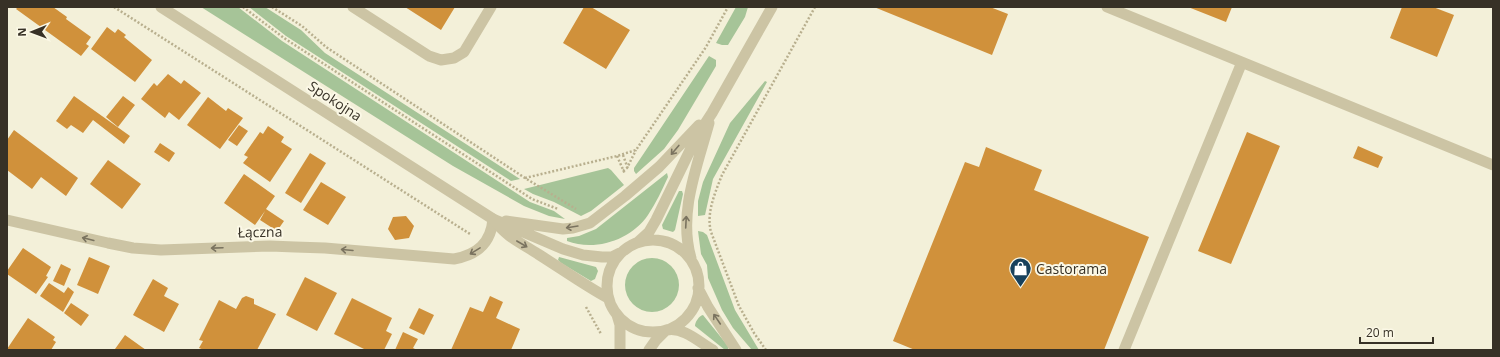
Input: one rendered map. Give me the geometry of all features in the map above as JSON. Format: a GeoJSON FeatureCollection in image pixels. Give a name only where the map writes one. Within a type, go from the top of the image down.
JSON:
{"type":"FeatureCollection","features":[{"type":"Feature","properties":{"kind":"street","name":"Spokojna"},"geometry":{"type":"LineString","coordinates":[[162,7],[494,219],[563,249],[583,255],[612,257],[620,253]]}},
{"type":"Feature","properties":{"kind":"street"},"geometry":{"type":"LineString","coordinates":[[353,7],[429,56],[441,60],[454,58],[464,52],[491,7]]}},
{"type":"Feature","properties":{"kind":"street"},"geometry":{"type":"LineString","coordinates":[[620,350],[620,325],[617,314],[608,298],[608,276],[612,264],[620,253],[638,242],[649,232],[689,150],[712,113],[772,7]]}},
{"type":"Feature","properties":{"kind":"street"},"geometry":{"type":"LineString","coordinates":[[1107,7],[1493,165]]}},
{"type":"Feature","properties":{"kind":"street"},"geometry":{"type":"LineString","coordinates":[[1124,350],[1242,62]]}},
{"type":"Feature","properties":{"kind":"street"},"geometry":{"type":"LineString","coordinates":[[494,219],[558,228],[576,227],[590,223],[641,182],[672,154],[712,113]]}},
{"type":"Feature","properties":{"kind":"street"},"geometry":{"type":"LineString","coordinates":[[649,350],[666,330],[683,321],[696,300],[698,277],[691,261],[687,245],[687,210],[693,179],[712,113]]}},
{"type":"Feature","properties":{"kind":"street","name":"Łączna"},"geometry":{"type":"LineString","coordinates":[[7,220],[133,248],[161,250],[270,246],[325,248],[454,259],[463,258],[479,250],[485,243],[492,229],[494,219]]}},
{"type":"Feature","properties":{"kind":"street","name":"Spokojna"},"geometry":{"type":"LineString","coordinates":[[494,219],[501,229],[515,240],[608,298]]}},
{"type":"Feature","properties":{"kind":"street"},"geometry":{"type":"LineString","coordinates":[[638,242],[655,240],[668,243],[681,250],[691,261]]}},
{"type":"Feature","properties":{"kind":"street"},"geometry":{"type":"LineString","coordinates":[[698,288],[708,307],[736,350]]}},
{"type":"Feature","properties":{"kind":"street"},"geometry":{"type":"LineString","coordinates":[[617,314],[625,322],[643,331],[656,332],[673,329],[681,331],[699,346],[713,350]]}},
{"type":"Feature","properties":{"kind":"path"},"geometry":{"type":"LineString","coordinates":[[114,7],[485,243]]}},
{"type":"Feature","properties":{"kind":"path"},"geometry":{"type":"LineString","coordinates":[[243,7],[284,38],[532,199],[553,206],[572,216],[576,227]]}},
{"type":"Feature","properties":{"kind":"path"},"geometry":{"type":"LineString","coordinates":[[272,7],[302,26],[326,47],[525,178],[636,150]]}},
{"type":"Feature","properties":{"kind":"path"},"geometry":{"type":"LineString","coordinates":[[627,168],[636,150],[706,47],[728,7]]}},
{"type":"Feature","properties":{"kind":"path"},"geometry":{"type":"LineString","coordinates":[[766,350],[754,333],[739,306],[711,232],[709,219],[714,197],[722,175],[815,7]]}},
{"type":"Feature","properties":{"kind":"path"},"geometry":{"type":"LineString","coordinates":[[586,307],[601,334]]}},
{"type":"Feature","properties":{"kind":"green space"},"geometry":{"type":"Polygon","coordinates":[[[201,7],[238,7],[282,41],[530,202],[554,211],[565,219],[549,216],[524,206],[453,166],[201,7]]]}},
{"type":"Feature","properties":{"kind":"green space"},"geometry":{"type":"Polygon","coordinates":[[[249,7],[265,7],[301,30],[325,53],[520,179],[511,181],[286,36],[249,7]]]}},
{"type":"Feature","properties":{"kind":"green space"},"geometry":{"type":"Polygon","coordinates":[[[736,7],[748,7],[745,17],[728,45],[716,43],[736,7]]]}},
{"type":"Feature","properties":{"kind":"green space"},"geometry":{"type":"Polygon","coordinates":[[[709,56],[716,60],[716,66],[678,130],[664,149],[636,174],[634,168],[709,56]]]}},
{"type":"Feature","properties":{"kind":"green space"},"geometry":{"type":"Polygon","coordinates":[[[765,81],[767,82],[713,179],[705,215],[698,216],[698,201],[703,182],[730,123],[765,81]]]}},
{"type":"Feature","properties":{"kind":"green space"},"geometry":{"type":"Polygon","coordinates":[[[608,168],[624,185],[591,211],[581,216],[524,189],[608,168]]]}},
{"type":"Feature","properties":{"kind":"green space"},"geometry":{"type":"Polygon","coordinates":[[[667,173],[668,177],[648,215],[641,224],[632,231],[612,242],[600,244],[578,244],[567,241],[567,238],[579,236],[596,229],[667,173]]]}},
{"type":"Feature","properties":{"kind":"green space"},"geometry":{"type":"Polygon","coordinates":[[[679,191],[682,191],[683,194],[675,230],[673,232],[663,229],[662,225],[679,191]]]}},
{"type":"Feature","properties":{"kind":"green space"},"geometry":{"type":"Polygon","coordinates":[[[698,231],[707,235],[735,310],[759,350],[752,350],[733,328],[722,310],[708,278],[707,265],[701,254],[698,231]]]}},
{"type":"Feature","properties":{"kind":"green space"},"geometry":{"type":"Polygon","coordinates":[[[559,257],[596,267],[598,271],[595,279],[591,281],[561,263],[558,260],[559,257]]]}},
{"type":"Feature","properties":{"kind":"green space"},"geometry":{"type":"Polygon","coordinates":[[[652,258],[662,260],[671,266],[677,275],[679,285],[677,295],[671,304],[662,310],[652,312],[642,310],[633,304],[627,295],[625,285],[627,275],[633,266],[642,260],[652,258]]]}},
{"type":"Feature","properties":{"kind":"green space"},"geometry":{"type":"Polygon","coordinates":[[[703,315],[728,346],[728,350],[725,350],[695,326],[698,319],[703,315]]]}},
{"type":"Feature","properties":{"kind":"building"},"geometry":{"type":"Polygon","coordinates":[[[18,7],[53,7],[67,17],[66,19],[91,37],[86,44],[89,46],[81,56],[16,9],[18,7]]]}},
{"type":"Feature","properties":{"kind":"building"},"geometry":{"type":"Polygon","coordinates":[[[405,7],[455,7],[441,30],[405,7]]]}},
{"type":"Feature","properties":{"kind":"building"},"geometry":{"type":"Polygon","coordinates":[[[584,7],[591,7],[630,30],[606,69],[563,43],[584,7]]]}},
{"type":"Feature","properties":{"kind":"building"},"geometry":{"type":"Polygon","coordinates":[[[874,7],[990,7],[1008,14],[992,55],[874,7]]]}},
{"type":"Feature","properties":{"kind":"building"},"geometry":{"type":"Polygon","coordinates":[[[1188,7],[1232,7],[1226,22],[1188,7]]]}},
{"type":"Feature","properties":{"kind":"building"},"geometry":{"type":"Polygon","coordinates":[[[1402,7],[1433,7],[1454,15],[1437,57],[1390,38],[1402,7]]]}},
{"type":"Feature","properties":{"kind":"building"},"geometry":{"type":"Polygon","coordinates":[[[107,27],[115,33],[118,29],[126,35],[124,37],[152,60],[135,82],[91,49],[107,27]]]}},
{"type":"Feature","properties":{"kind":"building"},"geometry":{"type":"Polygon","coordinates":[[[168,74],[181,84],[184,80],[201,93],[179,120],[169,112],[165,118],[141,99],[154,83],[157,86],[168,74]]]}},
{"type":"Feature","properties":{"kind":"building"},"geometry":{"type":"Polygon","coordinates":[[[74,96],[130,136],[124,144],[93,120],[83,133],[71,125],[67,129],[56,121],[74,96]]]}},
{"type":"Feature","properties":{"kind":"building"},"geometry":{"type":"Polygon","coordinates":[[[123,96],[135,105],[118,127],[106,117],[123,96]]]}},
{"type":"Feature","properties":{"kind":"building"},"geometry":{"type":"Polygon","coordinates":[[[208,97],[226,111],[228,108],[243,118],[220,149],[187,125],[208,97]]]}},
{"type":"Feature","properties":{"kind":"building"},"geometry":{"type":"Polygon","coordinates":[[[239,125],[248,131],[237,146],[228,140],[239,125]]]}},
{"type":"Feature","properties":{"kind":"building"},"geometry":{"type":"Polygon","coordinates":[[[268,126],[284,137],[281,142],[292,149],[270,182],[243,163],[248,157],[244,155],[260,132],[263,134],[268,126]]]}},
{"type":"Feature","properties":{"kind":"building"},"geometry":{"type":"Polygon","coordinates":[[[14,130],[78,178],[66,196],[41,177],[32,189],[7,170],[7,140],[14,130]]]}},
{"type":"Feature","properties":{"kind":"building"},"geometry":{"type":"Polygon","coordinates":[[[1247,132],[1280,146],[1231,264],[1198,251],[1247,132]]]}},
{"type":"Feature","properties":{"kind":"building"},"geometry":{"type":"Polygon","coordinates":[[[160,143],[175,153],[169,162],[154,152],[160,143]]]}},
{"type":"Feature","properties":{"kind":"building"},"geometry":{"type":"Polygon","coordinates":[[[1358,146],[1383,157],[1378,168],[1353,158],[1358,146]]]}},
{"type":"Feature","properties":{"kind":"building","name":"Castorama"},"geometry":{"type":"Polygon","coordinates":[[[986,147],[1042,170],[1034,190],[1149,237],[1104,350],[915,350],[893,341],[965,162],[979,167],[986,147]]]}},
{"type":"Feature","properties":{"kind":"building"},"geometry":{"type":"Polygon","coordinates":[[[310,153],[326,163],[301,203],[285,193],[310,153]]]}},
{"type":"Feature","properties":{"kind":"building"},"geometry":{"type":"Polygon","coordinates":[[[108,160],[141,184],[122,209],[90,184],[108,160]]]}},
{"type":"Feature","properties":{"kind":"building"},"geometry":{"type":"Polygon","coordinates":[[[244,174],[275,196],[266,209],[284,221],[277,231],[260,220],[265,211],[255,225],[224,203],[244,174]]]}},
{"type":"Feature","properties":{"kind":"building"},"geometry":{"type":"Polygon","coordinates":[[[321,182],[346,197],[328,225],[303,210],[321,182]]]}},
{"type":"Feature","properties":{"kind":"building"},"geometry":{"type":"Polygon","coordinates":[[[406,216],[414,226],[409,238],[395,240],[388,229],[393,217],[406,216]]]}},
{"type":"Feature","properties":{"kind":"building"},"geometry":{"type":"Polygon","coordinates":[[[23,248],[51,267],[46,276],[48,277],[36,294],[7,274],[7,271],[23,248]]]}},
{"type":"Feature","properties":{"kind":"building"},"geometry":{"type":"Polygon","coordinates":[[[89,257],[110,266],[98,294],[77,285],[89,257]]]}},
{"type":"Feature","properties":{"kind":"building"},"geometry":{"type":"Polygon","coordinates":[[[61,264],[71,269],[64,286],[53,281],[61,264]]]}},
{"type":"Feature","properties":{"kind":"building"},"geometry":{"type":"Polygon","coordinates":[[[305,277],[337,293],[317,331],[286,315],[305,277]]]}},
{"type":"Feature","properties":{"kind":"building"},"geometry":{"type":"Polygon","coordinates":[[[153,279],[168,288],[164,296],[179,304],[164,332],[133,315],[153,279]]]}},
{"type":"Feature","properties":{"kind":"building"},"geometry":{"type":"Polygon","coordinates":[[[49,283],[64,293],[68,287],[74,292],[63,312],[40,296],[49,283]]]}},
{"type":"Feature","properties":{"kind":"building"},"geometry":{"type":"Polygon","coordinates":[[[246,296],[254,299],[254,304],[276,314],[257,350],[204,350],[199,348],[203,341],[199,340],[219,300],[236,309],[242,298],[246,296]]]}},
{"type":"Feature","properties":{"kind":"building"},"geometry":{"type":"Polygon","coordinates":[[[490,296],[503,302],[496,318],[520,329],[511,350],[451,350],[470,307],[483,312],[490,296]]]}},
{"type":"Feature","properties":{"kind":"building"},"geometry":{"type":"Polygon","coordinates":[[[352,298],[392,318],[386,331],[392,334],[384,350],[366,350],[334,334],[352,298]]]}},
{"type":"Feature","properties":{"kind":"building"},"geometry":{"type":"Polygon","coordinates":[[[71,303],[89,315],[81,326],[64,313],[71,303]]]}},
{"type":"Feature","properties":{"kind":"building"},"geometry":{"type":"Polygon","coordinates":[[[419,308],[434,315],[424,335],[409,328],[419,308]]]}},
{"type":"Feature","properties":{"kind":"building"},"geometry":{"type":"Polygon","coordinates":[[[28,318],[55,337],[53,340],[56,342],[51,350],[7,349],[28,318]]]}},
{"type":"Feature","properties":{"kind":"building"},"geometry":{"type":"Polygon","coordinates":[[[403,332],[418,339],[413,348],[417,350],[395,350],[403,332]]]}},
{"type":"Feature","properties":{"kind":"building"},"geometry":{"type":"Polygon","coordinates":[[[125,335],[146,350],[115,349],[125,335]]]}},
{"type":"Feature","properties":{"kind":"place","name":"Castorama"},"geometry":{"type":"Point","coordinates":[1021,288]}}]}
